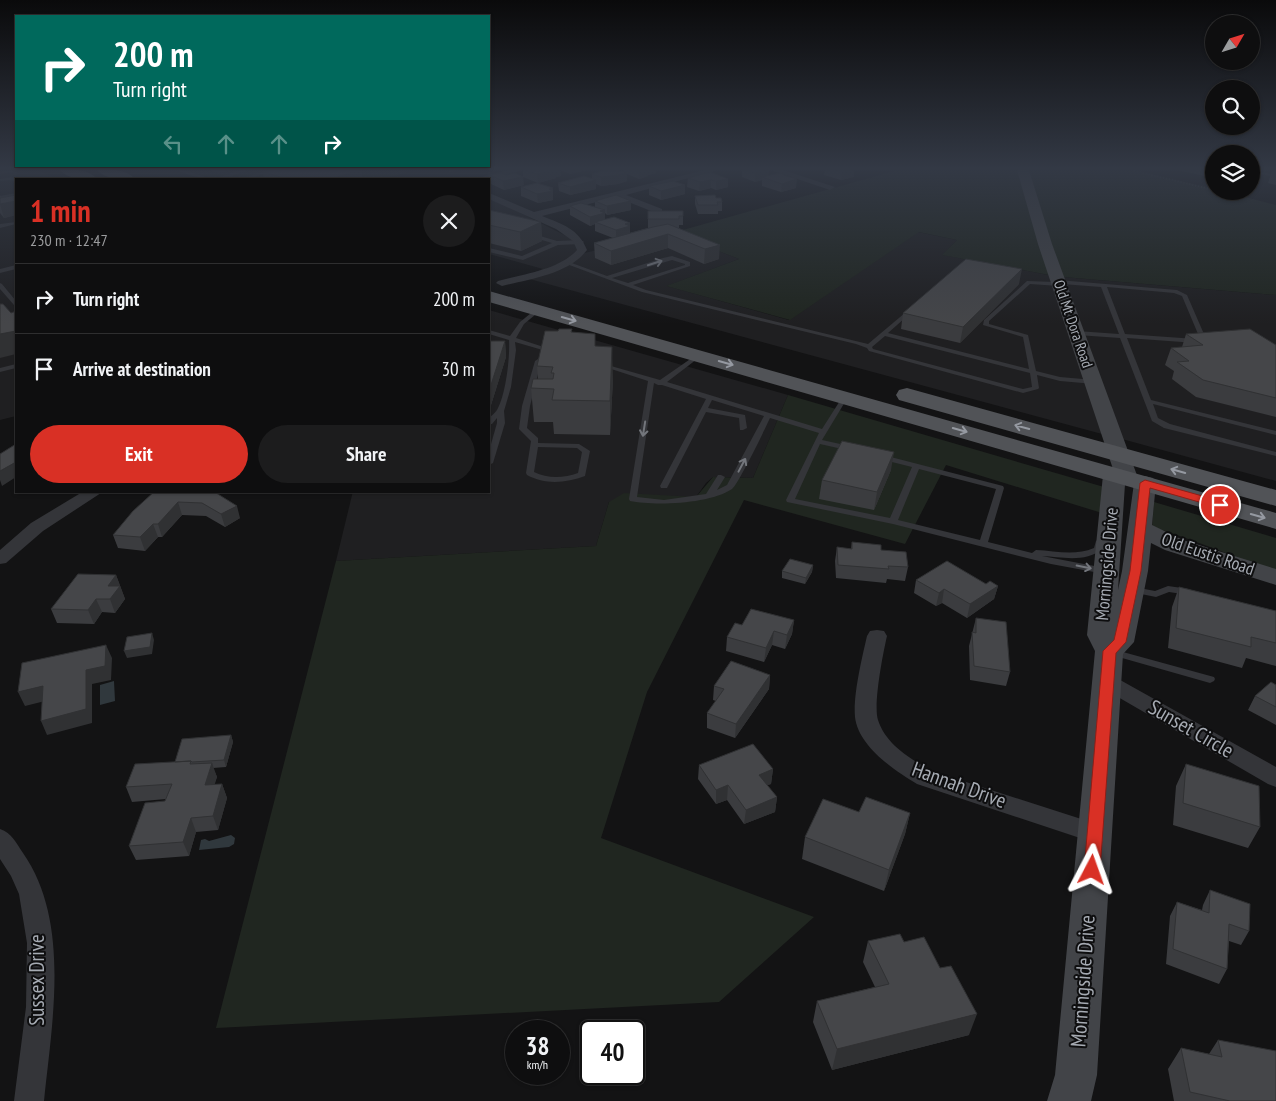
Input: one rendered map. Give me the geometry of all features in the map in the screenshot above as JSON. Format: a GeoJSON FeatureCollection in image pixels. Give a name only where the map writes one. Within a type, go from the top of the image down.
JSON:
{"type":"FeatureCollection","features":[{"type":"Feature","properties":{"kind":"main road"},"geometry":{"type":"LineString","coordinates":[[491,287],[565,301],[1126,472],[1276,521]]}},
{"type":"Feature","properties":{"kind":"main road"},"geometry":{"type":"LineString","coordinates":[[491,287],[538,310],[845,397],[1126,472],[1276,498]]}},
{"type":"Feature","properties":{"kind":"street"},"geometry":{"type":"LineString","coordinates":[[491,287],[567,262],[579,255],[582,250],[580,242],[566,231],[546,221]]}},
{"type":"Feature","properties":{"kind":"street","name":"Old Mt Dora Road"},"geometry":{"type":"LineString","coordinates":[[1039,221],[1126,472]]}},
{"type":"Feature","properties":{"kind":"street","name":"Morningside Drive"},"geometry":{"type":"LineString","coordinates":[[1069,1101],[1076,1074],[1108,666],[1101,634],[1106,571],[1112,514],[1126,472]]}},
{"type":"Feature","properties":{"kind":"street","name":"Morningside Drive"},"geometry":{"type":"LineString","coordinates":[[1108,666],[1120,642],[1133,583],[1141,529],[1126,472]]}},
{"type":"Feature","properties":{"kind":"street"},"geometry":{"type":"LineString","coordinates":[[0,560],[37,527],[93,493]]}},
{"type":"Feature","properties":{"kind":"street","name":"Old Eustis Road"},"geometry":{"type":"LineString","coordinates":[[1141,529],[1174,545],[1276,577]]}},
{"type":"Feature","properties":{"kind":"street"},"geometry":{"type":"LineString","coordinates":[[1106,571],[1133,583]]}},
{"type":"Feature","properties":{"kind":"street","name":"Hannah Drive"},"geometry":{"type":"LineString","coordinates":[[877,636],[870,668],[866,718],[873,734],[886,750],[903,765],[925,778],[982,794],[1095,832]]}},
{"type":"Feature","properties":{"kind":"street","name":"Sunset Circle"},"geometry":{"type":"LineString","coordinates":[[1108,666],[1217,742],[1276,778]]}},
{"type":"Feature","properties":{"kind":"street","name":"Sussex Drive"},"geometry":{"type":"LineString","coordinates":[[0,839],[22,870],[32,894],[40,943],[40,1007],[29,1101]]}},
{"type":"Feature","properties":{"kind":"lane"},"geometry":{"type":"LineString","coordinates":[[0,226],[15,223]]}},
{"type":"Feature","properties":{"kind":"lane"},"geometry":{"type":"LineString","coordinates":[[526,234],[557,243],[580,242]]}},
{"type":"Feature","properties":{"kind":"lane"},"geometry":{"type":"LineString","coordinates":[[490,250],[523,258],[557,243]]}},
{"type":"Feature","properties":{"kind":"lane"},"geometry":{"type":"LineString","coordinates":[[608,277],[672,258],[688,264],[687,266],[628,285]]}},
{"type":"Feature","properties":{"kind":"lane"},"geometry":{"type":"LineString","coordinates":[[567,262],[644,291],[869,346],[871,350],[1023,391],[1036,388],[1026,336],[986,325],[986,321],[1028,282]]}},
{"type":"Feature","properties":{"kind":"lane"},"geometry":{"type":"LineString","coordinates":[[0,271],[15,267]]}},
{"type":"Feature","properties":{"kind":"lane"},"geometry":{"type":"LineString","coordinates":[[1020,280],[1175,291],[1184,295],[1204,341]]}},
{"type":"Feature","properties":{"kind":"lane"},"geometry":{"type":"LineString","coordinates":[[1103,285],[1155,419],[1167,426],[1276,454]]}},
{"type":"Feature","properties":{"kind":"lane"},"geometry":{"type":"LineString","coordinates":[[0,286],[15,303]]}},
{"type":"Feature","properties":{"kind":"lane"},"geometry":{"type":"LineString","coordinates":[[869,346],[919,302]]}},
{"type":"Feature","properties":{"kind":"lane"},"geometry":{"type":"LineString","coordinates":[[490,460],[501,423],[500,411],[508,387],[512,339],[522,323],[538,310]]}},
{"type":"Feature","properties":{"kind":"lane"},"geometry":{"type":"LineString","coordinates":[[490,332],[563,354]]}},
{"type":"Feature","properties":{"kind":"lane"},"geometry":{"type":"LineString","coordinates":[[1077,333],[1213,340]]}},
{"type":"Feature","properties":{"kind":"lane"},"geometry":{"type":"LineString","coordinates":[[883,334],[1060,379],[1094,382]]}},
{"type":"Feature","properties":{"kind":"lane"},"geometry":{"type":"LineString","coordinates":[[535,445],[578,446],[586,451],[582,474],[572,479],[537,478],[530,473],[535,440],[523,429],[526,406],[538,361],[554,351]]}},
{"type":"Feature","properties":{"kind":"lane"},"geometry":{"type":"LineString","coordinates":[[660,384],[699,355]]}},
{"type":"Feature","properties":{"kind":"lane"},"geometry":{"type":"LineString","coordinates":[[598,364],[824,432]]}},
{"type":"Feature","properties":{"kind":"lane"},"geometry":{"type":"LineString","coordinates":[[0,370],[15,366]]}},
{"type":"Feature","properties":{"kind":"lane"},"geometry":{"type":"LineString","coordinates":[[651,381],[633,499],[664,502],[709,496],[730,487],[768,416]]}},
{"type":"Feature","properties":{"kind":"lane"},"geometry":{"type":"LineString","coordinates":[[845,397],[818,441],[790,500],[893,521],[1028,553],[1051,561],[1106,571]]}},
{"type":"Feature","properties":{"kind":"lane"},"geometry":{"type":"LineString","coordinates":[[664,486],[709,398]]}},
{"type":"Feature","properties":{"kind":"lane"},"geometry":{"type":"LineString","coordinates":[[1148,401],[1276,433]]}},
{"type":"Feature","properties":{"kind":"lane"},"geometry":{"type":"LineString","coordinates":[[704,409],[742,417],[744,428]]}},
{"type":"Feature","properties":{"kind":"lane"},"geometry":{"type":"LineString","coordinates":[[490,421],[500,411]]}},
{"type":"Feature","properties":{"kind":"lane"},"geometry":{"type":"LineString","coordinates":[[818,441],[863,452]]}},
{"type":"Feature","properties":{"kind":"lane"},"geometry":{"type":"LineString","coordinates":[[872,455],[1000,488],[983,543]]}},
{"type":"Feature","properties":{"kind":"lane"},"geometry":{"type":"LineString","coordinates":[[893,521],[916,466]]}},
{"type":"Feature","properties":{"kind":"lane"},"geometry":{"type":"LineString","coordinates":[[709,496],[721,477]]}},
{"type":"Feature","properties":{"kind":"lane"},"geometry":{"type":"LineString","coordinates":[[1028,553],[1050,553],[1073,557],[1088,555],[1098,549],[1102,520],[1105,515],[1112,514]]}},
{"type":"Feature","properties":{"kind":"lane"},"geometry":{"type":"LineString","coordinates":[[1133,583],[1156,594],[1176,589],[1195,594]]}},
{"type":"Feature","properties":{"kind":"lane"},"geometry":{"type":"LineString","coordinates":[[1108,666],[1210,679]]}},
{"type":"Feature","properties":{"kind":"shaded area"},"geometry":{"type":"Polygon","coordinates":[[[0,221],[15,221],[15,416],[0,420],[0,221]]]}},
{"type":"Feature","properties":{"kind":"shaded area"},"geometry":{"type":"Polygon","coordinates":[[[490,221],[537,221],[578,242],[579,251],[576,255],[686,229],[673,233],[739,259],[667,286],[789,320],[918,232],[957,240],[943,255],[1049,275],[1102,434],[522,277],[543,269],[490,254],[490,221]]]}},
{"type":"Feature","properties":{"kind":"shaded area"},"geometry":{"type":"Polygon","coordinates":[[[714,221],[1033,221],[1049,275],[942,255],[957,240],[919,232],[790,320],[666,286],[739,259],[672,233],[714,221]]]}},
{"type":"Feature","properties":{"kind":"shaded area"},"geometry":{"type":"Polygon","coordinates":[[[1044,221],[1276,221],[1276,295],[1063,277],[1044,221]]]}},
{"type":"Feature","properties":{"kind":"shaded area"},"geometry":{"type":"Polygon","coordinates":[[[1063,277],[1276,295],[1276,481],[1122,439],[1063,277]]]}},
{"type":"Feature","properties":{"kind":"shaded area"},"geometry":{"type":"Polygon","coordinates":[[[490,310],[788,395],[753,478],[713,477],[696,497],[609,502],[596,546],[336,561],[353,493],[490,493],[490,310]]]}},
{"type":"Feature","properties":{"kind":"shaded area"},"geometry":{"type":"Polygon","coordinates":[[[788,395],[1104,487],[1102,513],[946,465],[905,544],[744,500],[647,692],[601,838],[814,917],[719,1002],[216,1028],[336,561],[596,546],[609,502],[624,493],[696,497],[713,477],[753,478],[788,395]]]}},
{"type":"Feature","properties":{"kind":"shaded area"},"geometry":{"type":"Polygon","coordinates":[[[1154,502],[1276,538],[1276,571],[1152,527],[1154,502]]]}},
{"type":"Feature","properties":{"kind":"shaded area"},"geometry":{"type":"Polygon","coordinates":[[[114,681],[115,701],[100,705],[100,685],[114,681]]]}},
{"type":"Feature","properties":{"kind":"shaded area"},"geometry":{"type":"Polygon","coordinates":[[[231,835],[235,838],[234,844],[229,847],[199,850],[201,840],[209,841],[231,835]]]}},
{"type":"Feature","properties":{"kind":"building"},"geometry":{"type":"Polygon","coordinates":[[[490,221],[541,222],[520,232],[490,225],[490,221]]]}},
{"type":"Feature","properties":{"kind":"building"},"geometry":{"type":"Polygon","coordinates":[[[626,221],[630,223],[625,224],[630,226],[616,230],[595,222],[626,221]]]}},
{"type":"Feature","properties":{"kind":"building"},"geometry":{"type":"Polygon","coordinates":[[[668,224],[720,245],[705,249],[668,234],[611,251],[594,243],[653,227],[668,224]]]}},
{"type":"Feature","properties":{"kind":"building"},"geometry":{"type":"Polygon","coordinates":[[[966,259],[1022,269],[963,327],[903,313],[966,259]]]}},
{"type":"Feature","properties":{"kind":"building"},"geometry":{"type":"Polygon","coordinates":[[[0,304],[3,304],[11,313],[15,311],[15,331],[0,334],[0,304]]]}},
{"type":"Feature","properties":{"kind":"building"},"geometry":{"type":"Polygon","coordinates":[[[559,329],[572,329],[571,332],[595,334],[595,346],[612,347],[610,401],[552,400],[554,389],[531,388],[533,379],[553,379],[554,373],[551,373],[553,367],[537,366],[545,331],[558,331],[559,329]]]}},
{"type":"Feature","properties":{"kind":"building"},"geometry":{"type":"Polygon","coordinates":[[[1250,329],[1276,345],[1276,398],[1203,380],[1177,362],[1189,361],[1171,348],[1203,345],[1186,334],[1250,329]]]}},
{"type":"Feature","properties":{"kind":"building"},"geometry":{"type":"Polygon","coordinates":[[[490,341],[505,341],[490,388],[490,341]]]}},
{"type":"Feature","properties":{"kind":"building"},"geometry":{"type":"Polygon","coordinates":[[[842,441],[894,452],[877,492],[822,480],[842,441]]]}},
{"type":"Feature","properties":{"kind":"building"},"geometry":{"type":"Polygon","coordinates":[[[15,445],[15,463],[0,471],[0,454],[15,445]]]}},
{"type":"Feature","properties":{"kind":"building"},"geometry":{"type":"Polygon","coordinates":[[[153,493],[216,493],[237,506],[221,514],[202,503],[178,502],[158,524],[153,524],[140,537],[113,535],[133,511],[153,493]]]}},
{"type":"Feature","properties":{"kind":"building"},"geometry":{"type":"Polygon","coordinates":[[[852,542],[881,545],[881,550],[906,552],[908,567],[888,566],[889,569],[838,565],[837,547],[852,549],[852,542]]]}},
{"type":"Feature","properties":{"kind":"building"},"geometry":{"type":"Polygon","coordinates":[[[790,559],[813,565],[806,578],[782,571],[790,559]]]}},
{"type":"Feature","properties":{"kind":"building"},"geometry":{"type":"Polygon","coordinates":[[[947,561],[986,584],[990,581],[998,586],[970,604],[944,589],[939,593],[916,580],[947,561]]]}},
{"type":"Feature","properties":{"kind":"building"},"geometry":{"type":"Polygon","coordinates":[[[78,574],[116,575],[108,586],[120,586],[110,599],[96,599],[88,610],[51,609],[78,574]]]}},
{"type":"Feature","properties":{"kind":"building"},"geometry":{"type":"Polygon","coordinates":[[[1179,587],[1276,611],[1276,643],[1251,637],[1251,647],[1176,628],[1179,587]]]}},
{"type":"Feature","properties":{"kind":"building"},"geometry":{"type":"Polygon","coordinates":[[[751,609],[794,620],[787,635],[774,631],[766,648],[727,637],[735,623],[742,625],[751,609]]]}},
{"type":"Feature","properties":{"kind":"building"},"geometry":{"type":"Polygon","coordinates":[[[976,618],[1006,622],[1010,672],[974,666],[972,632],[976,633],[976,618]]]}},
{"type":"Feature","properties":{"kind":"building"},"geometry":{"type":"Polygon","coordinates":[[[152,633],[150,647],[124,651],[127,637],[152,633]]]}},
{"type":"Feature","properties":{"kind":"building"},"geometry":{"type":"Polygon","coordinates":[[[106,645],[105,666],[86,670],[86,709],[41,721],[43,686],[18,692],[22,663],[106,645]]]}},
{"type":"Feature","properties":{"kind":"building"},"geometry":{"type":"Polygon","coordinates":[[[731,661],[770,675],[736,724],[707,713],[724,689],[714,686],[731,661]]]}},
{"type":"Feature","properties":{"kind":"building"},"geometry":{"type":"Polygon","coordinates":[[[1271,682],[1276,685],[1276,707],[1255,696],[1271,682]]]}},
{"type":"Feature","properties":{"kind":"building"},"geometry":{"type":"Polygon","coordinates":[[[231,735],[224,760],[175,762],[182,739],[231,735]]]}},
{"type":"Feature","properties":{"kind":"building"},"geometry":{"type":"Polygon","coordinates":[[[753,744],[773,769],[759,775],[777,797],[746,810],[728,785],[716,790],[699,765],[753,744]]]}},
{"type":"Feature","properties":{"kind":"building"},"geometry":{"type":"Polygon","coordinates":[[[191,761],[190,764],[212,763],[205,785],[222,784],[213,816],[191,818],[183,842],[129,846],[145,803],[165,801],[172,784],[126,787],[135,764],[191,761]]]}},
{"type":"Feature","properties":{"kind":"building"},"geometry":{"type":"Polygon","coordinates":[[[1186,764],[1259,786],[1260,827],[1183,803],[1186,764]]]}},
{"type":"Feature","properties":{"kind":"building"},"geometry":{"type":"Polygon","coordinates":[[[866,797],[910,813],[889,870],[805,837],[823,799],[859,812],[866,797]]]}},
{"type":"Feature","properties":{"kind":"building"},"geometry":{"type":"Polygon","coordinates":[[[1210,890],[1250,904],[1249,931],[1229,924],[1227,969],[1173,949],[1177,902],[1209,913],[1210,890]]]}},
{"type":"Feature","properties":{"kind":"building"},"geometry":{"type":"Polygon","coordinates":[[[900,934],[904,942],[924,937],[940,968],[951,966],[977,1014],[837,1049],[817,1001],[889,984],[868,941],[900,934]]]}},
{"type":"Feature","properties":{"kind":"building"},"geometry":{"type":"Polygon","coordinates":[[[1218,1040],[1276,1051],[1276,1101],[1230,1101],[1190,1092],[1181,1048],[1222,1057],[1218,1040]]]}},
{"type":"Feature","properties":{"kind":"route"},"geometry":{"type":"LineString","coordinates":[[1092,870],[1109,651],[1120,642],[1136,571],[1145,483],[1220,505]]}}]}
